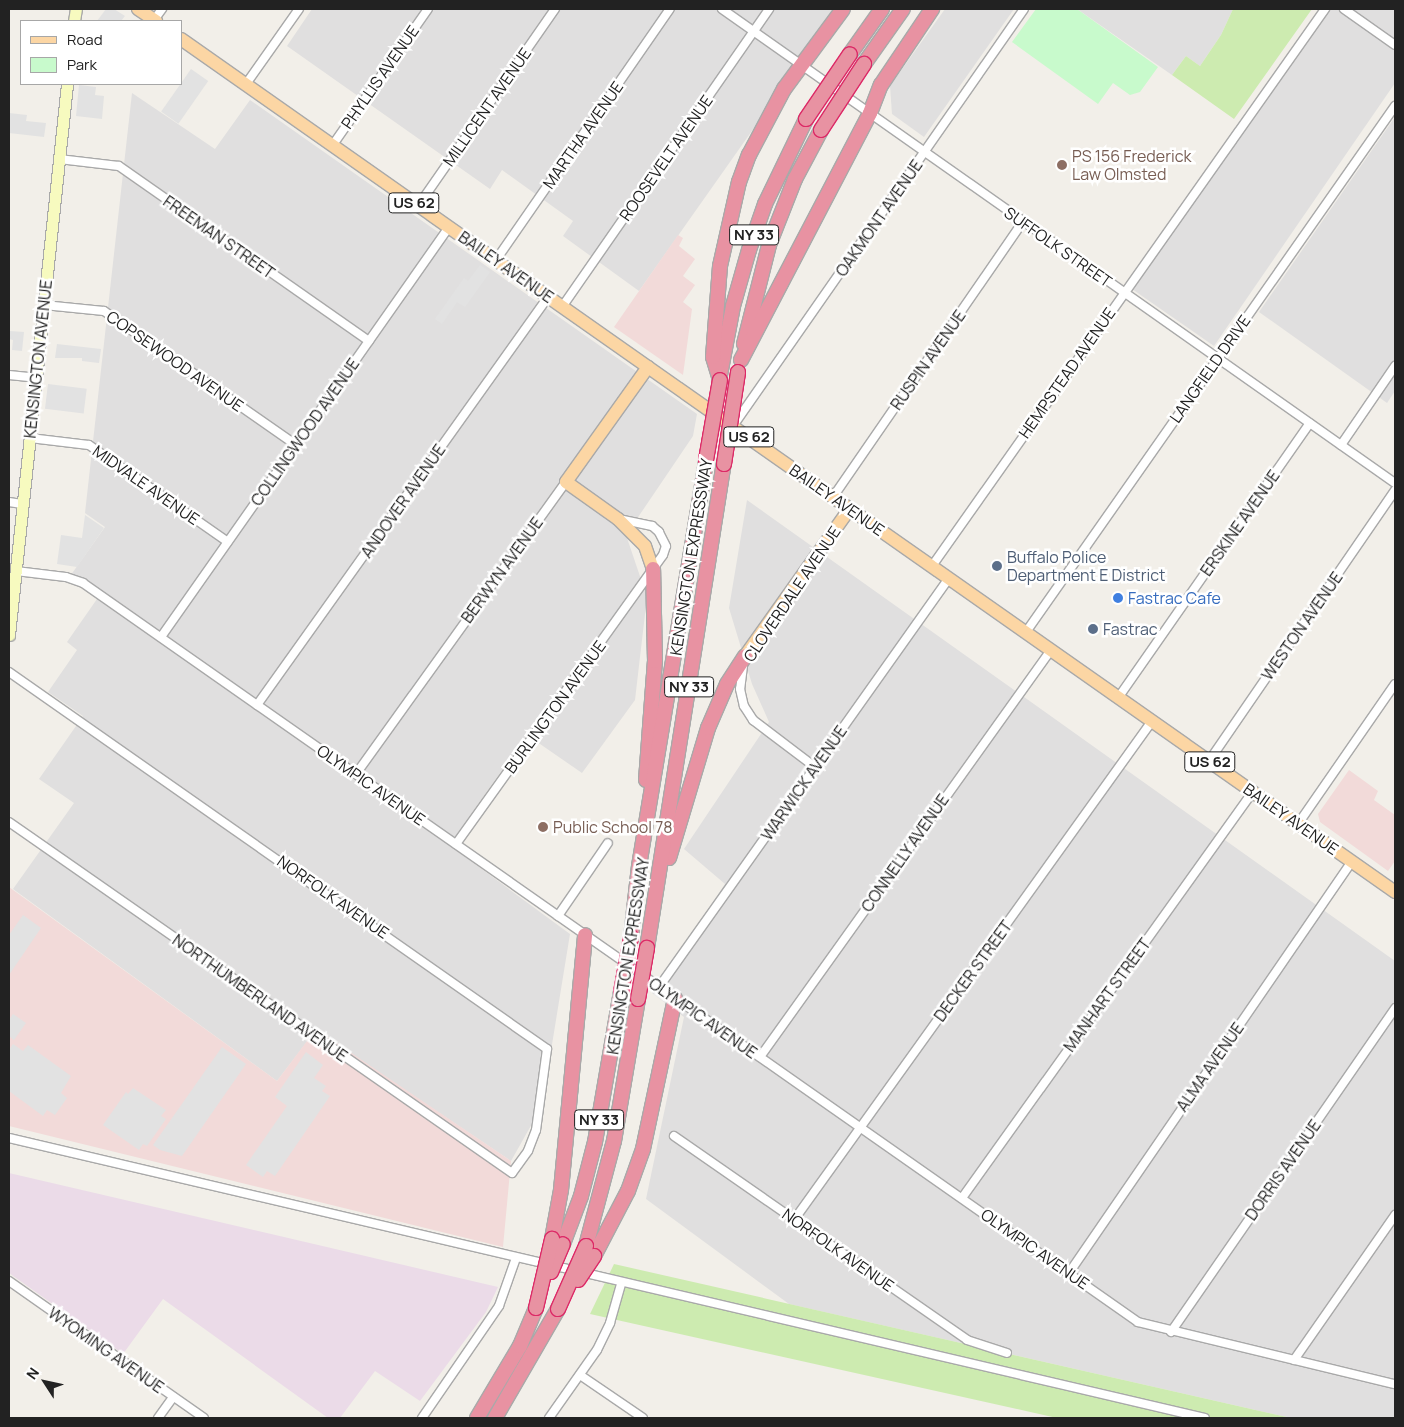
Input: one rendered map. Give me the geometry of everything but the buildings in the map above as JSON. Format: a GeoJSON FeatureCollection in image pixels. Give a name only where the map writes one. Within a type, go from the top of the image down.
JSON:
{"type":"FeatureCollection","features":[{"type":"Feature","properties":{"kind":"highway"},"geometry":{"type":"LineString","coordinates":[[718,357],[720,266],[739,182],[763,127],[801,65],[843,9]]}},
{"type":"Feature","properties":{"kind":"highway","name":"NY 33"},"geometry":{"type":"LineString","coordinates":[[718,357],[749,250],[769,195],[806,119],[882,9]]}},
{"type":"Feature","properties":{"kind":"highway","name":"KENSINGTON EXPRESSWAY"},"geometry":{"type":"LineString","coordinates":[[590,1251],[614,1141],[654,911],[740,366],[769,245],[796,179],[821,130],[903,9]]}},
{"type":"Feature","properties":{"kind":"highway"},"geometry":{"type":"LineString","coordinates":[[740,366],[870,113],[887,74],[932,9]]}},
{"type":"Feature","properties":{"kind":"highway","name":"KENSINGTON EXPRESSWAY"},"geometry":{"type":"LineString","coordinates":[[557,1242],[581,1196],[595,1142],[631,937],[639,866],[720,380],[718,357]]}},
{"type":"Feature","properties":{"kind":"highway"},"geometry":{"type":"LineString","coordinates":[[639,866],[655,660],[653,569]]}},
{"type":"Feature","properties":{"kind":"highway"},"geometry":{"type":"LineString","coordinates":[[654,911],[708,728],[726,684],[745,656]]}},
{"type":"Feature","properties":{"kind":"highway"},"geometry":{"type":"LineString","coordinates":[[477,1418],[520,1346],[536,1308],[557,1242],[585,935]]}},
{"type":"Feature","properties":{"kind":"highway"},"geometry":{"type":"LineString","coordinates":[[495,1418],[590,1251],[628,1191],[643,1149],[675,998]]}},
{"type":"Feature","properties":{"kind":"main road"},"geometry":{"type":"LineString","coordinates":[[138,9],[154,20]]}},
{"type":"Feature","properties":{"kind":"main road","name":"BAILEY AVENUE"},"geometry":{"type":"LineString","coordinates":[[182,40],[1352,862],[1394,888]]}},
{"type":"Feature","properties":{"kind":"main road","name":"BERWYN AVENUE"},"geometry":{"type":"LineString","coordinates":[[566,482],[648,367]]}},
{"type":"Feature","properties":{"kind":"main road","name":"BURLINGTON AVENUE"},"geometry":{"type":"LineString","coordinates":[[566,482],[618,519],[645,546],[653,569]]}},
{"type":"Feature","properties":{"kind":"main road","name":"CLOVERDALE AVENUE"},"geometry":{"type":"LineString","coordinates":[[745,656],[850,508]]}},
{"type":"Feature","properties":{"kind":"street"},"geometry":{"type":"LineString","coordinates":[[156,20],[162,9]]}},
{"type":"Feature","properties":{"kind":"street"},"geometry":{"type":"LineString","coordinates":[[246,84],[299,9]]}},
{"type":"Feature","properties":{"kind":"street","name":"PHYLLIS AVENUE"},"geometry":{"type":"LineString","coordinates":[[332,146],[428,9]]}},
{"type":"Feature","properties":{"kind":"street","name":"MILLICENT AVENUE"},"geometry":{"type":"LineString","coordinates":[[418,206],[556,9]]}},
{"type":"Feature","properties":{"kind":"street","name":"MARTHA AVENUE"},"geometry":{"type":"LineString","coordinates":[[496,260],[670,9]]}},
{"type":"Feature","properties":{"kind":"street","name":"SUFFOLK STREET"},"geometry":{"type":"LineString","coordinates":[[722,9],[1395,483]]}},
{"type":"Feature","properties":{"kind":"street","name":"ROOSEVELT AVENUE"},"geometry":{"type":"LineString","coordinates":[[562,307],[769,9]]}},
{"type":"Feature","properties":{"kind":"street","name":"OAKMONT AVENUE"},"geometry":{"type":"LineString","coordinates":[[733,426],[1024,9]]}},
{"type":"Feature","properties":{"kind":"street","name":"HEMPSTEAD AVENUE"},"geometry":{"type":"LineString","coordinates":[[932,566],[1123,292],[1325,9]]}},
{"type":"Feature","properties":{"kind":"street"},"geometry":{"type":"LineString","coordinates":[[1344,9],[1395,45]]}},
{"type":"Feature","properties":{"kind":"street","name":"KENSINGTON AVENUE"},"geometry":{"type":"LineString","coordinates":[[9,635],[68,85]]}},
{"type":"Feature","properties":{"kind":"street","name":"LANGFIELD DRIVE"},"geometry":{"type":"LineString","coordinates":[[1026,632],[1395,106]]}},
{"type":"Feature","properties":{"kind":"street","name":"FREEMAN STREET"},"geometry":{"type":"LineString","coordinates":[[59,159],[118,166],[369,341]]}},
{"type":"Feature","properties":{"kind":"street","name":"RUSPIN AVENUE"},"geometry":{"type":"LineString","coordinates":[[833,496],[1023,222]]}},
{"type":"Feature","properties":{"kind":"street","name":"COLLINGWOOD AVENUE"},"geometry":{"type":"LineString","coordinates":[[161,637],[449,227]]}},
{"type":"Feature","properties":{"kind":"street","name":"ANDOVER AVENUE"},"geometry":{"type":"LineString","coordinates":[[257,705],[548,297]]}},
{"type":"Feature","properties":{"kind":"street","name":"COPSEWOOD AVENUE"},"geometry":{"type":"LineString","coordinates":[[44,305],[104,311],[296,445]]}},
{"type":"Feature","properties":{"kind":"street"},"geometry":{"type":"LineString","coordinates":[[1341,445],[1395,366]]}},
{"type":"Feature","properties":{"kind":"street"},"geometry":{"type":"LineString","coordinates":[[9,375],[36,378]]}},
{"type":"Feature","properties":{"kind":"street","name":"ERSKINE AVENUE"},"geometry":{"type":"LineString","coordinates":[[1118,698],[1310,423]]}},
{"type":"Feature","properties":{"kind":"street","name":"MIDVALE AVENUE"},"geometry":{"type":"LineString","coordinates":[[30,438],[89,445],[228,542]]}},
{"type":"Feature","properties":{"kind":"street","name":"BERWYN AVENUE"},"geometry":{"type":"LineString","coordinates":[[356,774],[566,482]]}},
{"type":"Feature","properties":{"kind":"street","name":"WESTON AVENUE"},"geometry":{"type":"LineString","coordinates":[[1209,761],[1395,490]]}},
{"type":"Feature","properties":{"kind":"street"},"geometry":{"type":"LineString","coordinates":[[9,502],[22,504]]}},
{"type":"Feature","properties":{"kind":"street","name":"BURLINGTON AVENUE"},"geometry":{"type":"LineString","coordinates":[[456,844],[653,569],[666,546],[659,532],[652,526],[618,519]]}},
{"type":"Feature","properties":{"kind":"street","name":"OLYMPIC AVENUE"},"geometry":{"type":"LineString","coordinates":[[16,571],[78,580],[1138,1322],[1171,1332],[1395,1384]]}},
{"type":"Feature","properties":{"kind":"street","name":"WARWICK AVENUE"},"geometry":{"type":"LineString","coordinates":[[659,987],[949,578]]}},
{"type":"Feature","properties":{"kind":"street","name":"CONNELLY AVENUE"},"geometry":{"type":"LineString","coordinates":[[760,1057],[1051,650]]}},
{"type":"Feature","properties":{"kind":"street","name":"CLOVERDALE AVENUE"},"geometry":{"type":"LineString","coordinates":[[745,656],[740,689],[748,713],[764,731],[815,768]]}},
{"type":"Feature","properties":{"kind":"street","name":"NORFOLK AVENUE"},"geometry":{"type":"LineString","coordinates":[[9,672],[547,1049],[536,1130],[528,1151],[512,1172]]}},
{"type":"Feature","properties":{"kind":"street"},"geometry":{"type":"LineString","coordinates":[[1298,824],[1395,684]]}},
{"type":"Feature","properties":{"kind":"street","name":"DECKER STREET"},"geometry":{"type":"LineString","coordinates":[[794,1220],[1152,721]]}},
{"type":"Feature","properties":{"kind":"street","name":"MANHART STREET"},"geometry":{"type":"LineString","coordinates":[[962,1198],[1253,792]]}},
{"type":"Feature","properties":{"kind":"street","name":"NORTHUMBERLAND AVENUE"},"geometry":{"type":"LineString","coordinates":[[9,822],[512,1172]]}},
{"type":"Feature","properties":{"kind":"street"},"geometry":{"type":"LineString","coordinates":[[558,916],[608,843]]}},
{"type":"Feature","properties":{"kind":"street","name":"ALMA AVENUE"},"geometry":{"type":"LineString","coordinates":[[1069,1273],[1352,862]]}},
{"type":"Feature","properties":{"kind":"street","name":"DORRIS AVENUE"},"geometry":{"type":"LineString","coordinates":[[1171,1332],[1395,1008]]}},
{"type":"Feature","properties":{"kind":"street","name":"NORFOLK AVENUE"},"geometry":{"type":"LineString","coordinates":[[674,1136],[967,1340],[1007,1353]]}},
{"type":"Feature","properties":{"kind":"street"},"geometry":{"type":"LineString","coordinates":[[9,1138],[621,1284],[1205,1418]]}},
{"type":"Feature","properties":{"kind":"street"},"geometry":{"type":"LineString","coordinates":[[1294,1360],[1395,1215]]}},
{"type":"Feature","properties":{"kind":"street"},"geometry":{"type":"LineString","coordinates":[[422,1418],[499,1306],[516,1258]]}},
{"type":"Feature","properties":{"kind":"street","name":"WYOMING AVENUE"},"geometry":{"type":"LineString","coordinates":[[9,1281],[204,1418]]}},
{"type":"Feature","properties":{"kind":"street"},"geometry":{"type":"LineString","coordinates":[[549,1418],[580,1375],[610,1323],[621,1284]]}},
{"type":"Feature","properties":{"kind":"street"},"geometry":{"type":"LineString","coordinates":[[580,1375],[643,1418]]}},
{"type":"Feature","properties":{"kind":"street"},"geometry":{"type":"LineString","coordinates":[[158,1418],[173,1396]]}},
{"type":"Feature","properties":{"kind":"shaded area"},"geometry":{"type":"Polygon","coordinates":[[[106,9],[114,9],[125,16],[122,20],[98,20],[106,9]]]}},
{"type":"Feature","properties":{"kind":"shaded area"},"geometry":{"type":"Polygon","coordinates":[[[312,9],[838,9],[639,291],[563,236],[573,221],[502,170],[490,189],[287,46],[312,9]]]}},
{"type":"Feature","properties":{"kind":"shaded area"},"geometry":{"type":"Polygon","coordinates":[[[945,9],[1014,9],[924,137],[892,114],[890,86],[945,9]]]}},
{"type":"Feature","properties":{"kind":"shaded area"},"geometry":{"type":"Polygon","coordinates":[[[1077,9],[1233,9],[1221,35],[1200,66],[1186,56],[1172,75],[1077,9]]]}},
{"type":"Feature","properties":{"kind":"shaded area"},"geometry":{"type":"Polygon","coordinates":[[[1331,9],[1395,9],[1395,83],[1214,346],[1132,289],[1331,9]]]}},
{"type":"Feature","properties":{"kind":"shaded area"},"geometry":{"type":"Polygon","coordinates":[[[191,69],[208,81],[178,124],[161,112],[180,85],[182,85],[182,82],[191,69]]]}},
{"type":"Feature","properties":{"kind":"shaded area"},"geometry":{"type":"Polygon","coordinates":[[[79,85],[96,87],[95,95],[104,96],[102,119],[76,116],[79,85]]]}},
{"type":"Feature","properties":{"kind":"shaded area"},"geometry":{"type":"Polygon","coordinates":[[[132,93],[215,149],[250,100],[697,414],[693,436],[626,535],[647,597],[635,700],[582,773],[527,735],[449,845],[570,934],[542,1106],[511,1161],[316,1030],[277,1081],[13,889],[74,803],[39,779],[83,716],[48,692],[77,650],[67,642],[97,599],[68,579],[105,527],[85,513],[132,93]]]}},
{"type":"Feature","properties":{"kind":"shaded area"},"geometry":{"type":"Polygon","coordinates":[[[9,113],[27,115],[26,121],[46,123],[44,137],[9,133],[9,113]]]}},
{"type":"Feature","properties":{"kind":"shaded area"},"geometry":{"type":"Polygon","coordinates":[[[1395,117],[1395,391],[1387,403],[1259,312],[1395,117]]]}},
{"type":"Feature","properties":{"kind":"shaded area"},"geometry":{"type":"Polygon","coordinates":[[[678,235],[683,238],[679,246],[695,259],[683,276],[695,285],[683,302],[692,309],[683,375],[614,327],[678,235]]]}},
{"type":"Feature","properties":{"kind":"shaded area"},"geometry":{"type":"Polygon","coordinates":[[[480,265],[490,272],[465,307],[457,302],[442,324],[435,319],[464,278],[468,281],[480,265]]]}},
{"type":"Feature","properties":{"kind":"shaded area"},"geometry":{"type":"Polygon","coordinates":[[[9,331],[24,332],[22,351],[12,350],[13,340],[9,339],[9,331]]]}},
{"type":"Feature","properties":{"kind":"shaded area"},"geometry":{"type":"Polygon","coordinates":[[[57,344],[101,349],[99,363],[82,361],[82,358],[55,358],[57,344]]]}},
{"type":"Feature","properties":{"kind":"shaded area"},"geometry":{"type":"Polygon","coordinates":[[[48,384],[87,389],[84,414],[45,409],[48,384]]]}},
{"type":"Feature","properties":{"kind":"shaded area"},"geometry":{"type":"Polygon","coordinates":[[[747,500],[1395,961],[1395,1418],[1291,1418],[789,1304],[646,1199],[684,1017],[652,993],[725,884],[684,849],[769,722],[752,684],[729,608],[747,500]]]}},
{"type":"Feature","properties":{"kind":"shaded area"},"geometry":{"type":"Polygon","coordinates":[[[85,515],[104,528],[77,567],[57,564],[61,535],[82,538],[85,515]]]}},
{"type":"Feature","properties":{"kind":"shaded area"},"geometry":{"type":"Polygon","coordinates":[[[1349,770],[1378,791],[1374,800],[1395,815],[1395,861],[1388,871],[1320,822],[1318,814],[1349,770]]]}},
{"type":"Feature","properties":{"kind":"shaded area"},"geometry":{"type":"Polygon","coordinates":[[[9,887],[277,1081],[316,1029],[511,1161],[503,1247],[9,1126],[9,887]]]}},
{"type":"Feature","properties":{"kind":"shaded area"},"geometry":{"type":"Polygon","coordinates":[[[23,915],[41,928],[9,975],[9,935],[23,915]]]}},
{"type":"Feature","properties":{"kind":"shaded area"},"geometry":{"type":"Polygon","coordinates":[[[13,1014],[26,1023],[14,1040],[9,1036],[9,1020],[13,1014]]]}},
{"type":"Feature","properties":{"kind":"shaded area"},"geometry":{"type":"Polygon","coordinates":[[[13,1044],[23,1051],[28,1045],[71,1076],[61,1093],[67,1098],[55,1115],[47,1110],[43,1116],[9,1091],[9,1050],[13,1044]]]}},
{"type":"Feature","properties":{"kind":"shaded area"},"geometry":{"type":"Polygon","coordinates":[[[222,1047],[246,1064],[182,1156],[160,1150],[153,1145],[222,1047]]]}},
{"type":"Feature","properties":{"kind":"shaded area"},"geometry":{"type":"Polygon","coordinates":[[[306,1052],[323,1065],[314,1078],[326,1086],[322,1091],[330,1096],[275,1176],[267,1171],[263,1177],[246,1165],[287,1106],[275,1097],[306,1052]]]}},
{"type":"Feature","properties":{"kind":"shaded area"},"geometry":{"type":"Polygon","coordinates":[[[133,1088],[166,1110],[161,1116],[166,1119],[147,1146],[143,1144],[139,1150],[103,1125],[126,1092],[128,1094],[133,1088]]]}},
{"type":"Feature","properties":{"kind":"shaded area"},"geometry":{"type":"Polygon","coordinates":[[[9,1173],[498,1287],[486,1312],[420,1401],[375,1371],[340,1418],[328,1418],[163,1299],[123,1354],[9,1273],[9,1173]]]}},
{"type":"Feature","properties":{"kind":"green space"},"geometry":{"type":"Polygon","coordinates":[[[1036,9],[1077,9],[1158,67],[1140,92],[1130,95],[1113,83],[1098,104],[1012,42],[1036,9]]]}},
{"type":"Feature","properties":{"kind":"green space"},"geometry":{"type":"Polygon","coordinates":[[[1233,9],[1312,9],[1234,119],[1172,75],[1186,56],[1200,66],[1221,35],[1233,9]]]}},
{"type":"Feature","properties":{"kind":"green space"},"geometry":{"type":"Polygon","coordinates":[[[614,1264],[1291,1418],[1057,1418],[590,1314],[614,1264]]]}},
{"type":"Feature","properties":{"kind":"place","name":"PS 156 Frederick Law Olmsted"},"geometry":{"type":"Point","coordinates":[1062,165]}},
{"type":"Feature","properties":{"kind":"place","name":"Buffalo Police Department E District"},"geometry":{"type":"Point","coordinates":[997,566]}},
{"type":"Feature","properties":{"kind":"place","name":"Fastrac Cafe"},"geometry":{"type":"Point","coordinates":[1118,598]}},
{"type":"Feature","properties":{"kind":"place","name":"Fastrac"},"geometry":{"type":"Point","coordinates":[1093,629]}},
{"type":"Feature","properties":{"kind":"place","name":"Public School 78"},"geometry":{"type":"Point","coordinates":[543,827]}}]}
